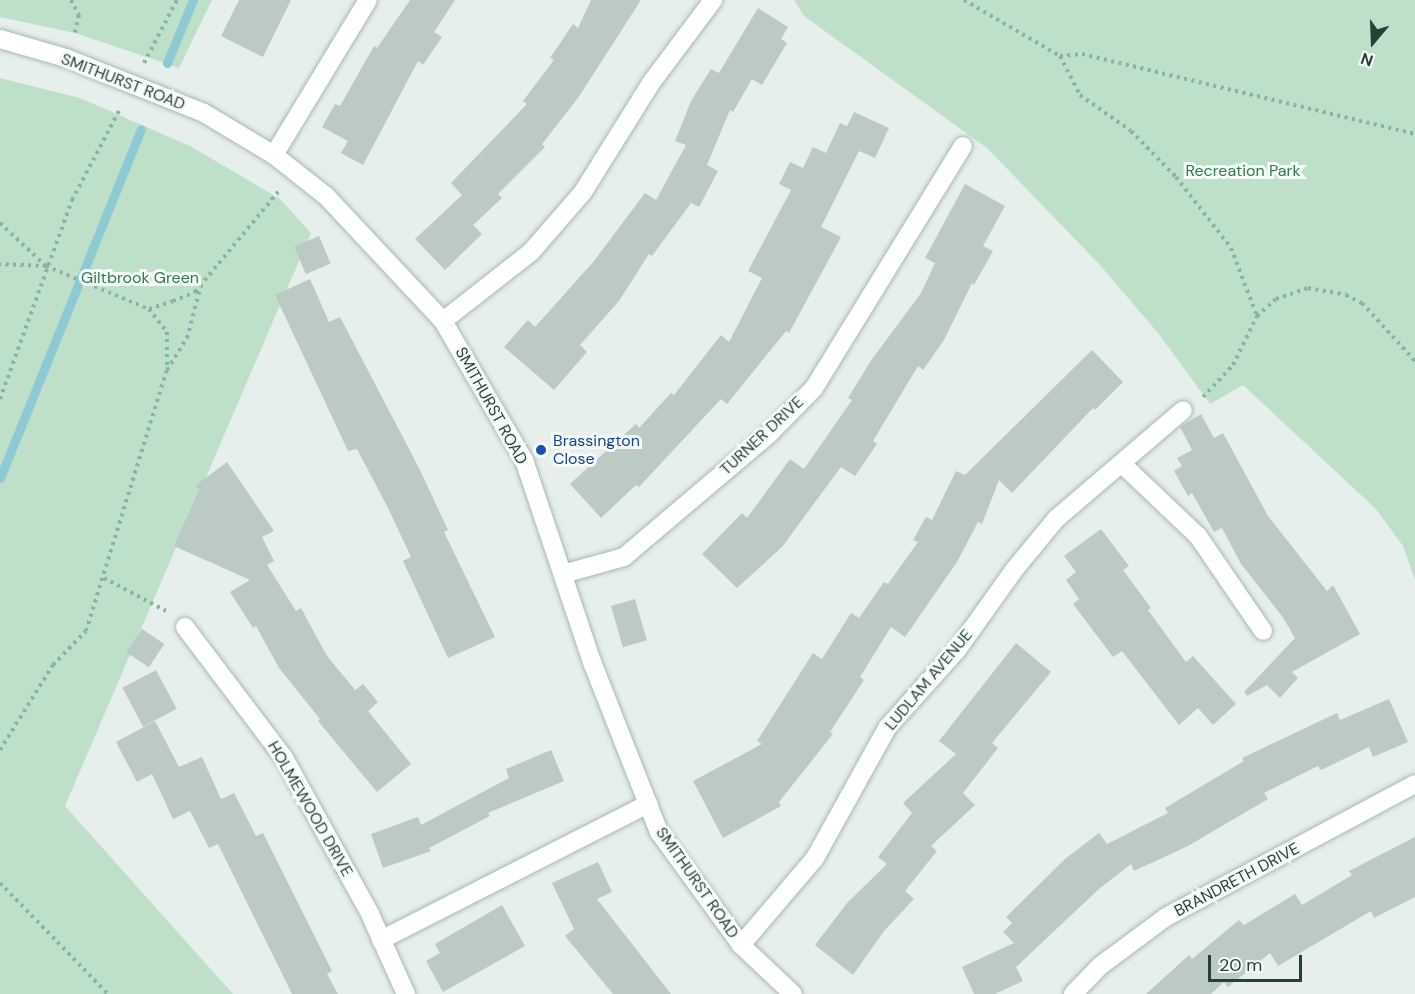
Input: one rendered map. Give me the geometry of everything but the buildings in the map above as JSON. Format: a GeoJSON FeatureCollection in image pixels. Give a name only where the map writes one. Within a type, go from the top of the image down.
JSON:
{"type":"FeatureCollection","features":[{"type":"Feature","properties":{"kind":"street"},"geometry":{"type":"LineString","coordinates":[[274,156],[368,0]]}},
{"type":"Feature","properties":{"kind":"street"},"geometry":{"type":"LineString","coordinates":[[442,321],[531,252],[583,192],[651,83],[713,0]]}},
{"type":"Feature","properties":{"kind":"street","name":"SMITHURST ROAD"},"geometry":{"type":"LineString","coordinates":[[0,39],[66,58],[204,113],[274,156],[326,196],[442,321],[524,460],[592,662],[658,831],[741,945],[793,994]]}},
{"type":"Feature","properties":{"kind":"street","name":"TURNER DRIVE"},"geometry":{"type":"LineString","coordinates":[[563,574],[624,557],[769,434],[814,388],[963,146]]}},
{"type":"Feature","properties":{"kind":"street","name":"LUDLAM AVENUE"},"geometry":{"type":"LineString","coordinates":[[741,945],[815,858],[887,728],[957,650],[1056,519],[1183,410]]}},
{"type":"Feature","properties":{"kind":"street"},"geometry":{"type":"LineString","coordinates":[[1122,464],[1198,536],[1263,631]]}},
{"type":"Feature","properties":{"kind":"street","name":"HOLMEWOOD DRIVE"},"geometry":{"type":"LineString","coordinates":[[185,627],[284,758],[381,940],[406,994]]}},
{"type":"Feature","properties":{"kind":"street","name":"BRANDRETH DRIVE"},"geometry":{"type":"LineString","coordinates":[[1072,994],[1100,966],[1166,917],[1415,784]]}},
{"type":"Feature","properties":{"kind":"street"},"geometry":{"type":"LineString","coordinates":[[381,940],[648,804]]}},
{"type":"Feature","properties":{"kind":"path"},"geometry":{"type":"LineString","coordinates":[[66,58],[79,15],[71,0]]}},
{"type":"Feature","properties":{"kind":"path"},"geometry":{"type":"LineString","coordinates":[[0,399],[46,266],[77,190],[177,0]]}},
{"type":"Feature","properties":{"kind":"path"},"geometry":{"type":"LineString","coordinates":[[964,0],[1060,56],[1080,95],[1131,131],[1215,223],[1230,248],[1257,316]]}},
{"type":"Feature","properties":{"kind":"path"},"geometry":{"type":"LineString","coordinates":[[1060,56],[1082,54],[1415,134]]}},
{"type":"Feature","properties":{"kind":"path"},"geometry":{"type":"LineString","coordinates":[[149,309],[195,292],[294,171]]}},
{"type":"Feature","properties":{"kind":"path"},"geometry":{"type":"LineString","coordinates":[[0,223],[46,266]]}},
{"type":"Feature","properties":{"kind":"path"},"geometry":{"type":"LineString","coordinates":[[0,264],[46,266],[149,309],[167,332],[167,370]]}},
{"type":"Feature","properties":{"kind":"path"},"geometry":{"type":"LineString","coordinates":[[0,750],[53,666],[86,631],[167,370],[187,338],[201,285]]}},
{"type":"Feature","properties":{"kind":"path"},"geometry":{"type":"LineString","coordinates":[[1204,395],[1233,365],[1257,316],[1276,299],[1308,288],[1346,295],[1381,320],[1415,361]]}},
{"type":"Feature","properties":{"kind":"path"},"geometry":{"type":"LineString","coordinates":[[104,578],[143,596],[185,627]]}},
{"type":"Feature","properties":{"kind":"path"},"geometry":{"type":"LineString","coordinates":[[0,883],[108,994]]}},
{"type":"Feature","properties":{"kind":"green space"},"geometry":{"type":"Polygon","coordinates":[[[0,0],[212,0],[179,68],[75,33],[0,17],[0,0]]]}},
{"type":"Feature","properties":{"kind":"green space","name":"Recreation Park"},"geometry":{"type":"Polygon","coordinates":[[[794,0],[1415,0],[1415,580],[1403,546],[1376,509],[1243,385],[1210,404],[1158,333],[1099,264],[987,148],[804,16],[794,0]]]}},
{"type":"Feature","properties":{"kind":"green space","name":"Giltbrook Green"},"geometry":{"type":"Polygon","coordinates":[[[0,78],[80,98],[190,146],[280,199],[311,233],[65,806],[233,994],[0,994],[0,78]]]}},
{"type":"Feature","properties":{"kind":"waterway"},"geometry":{"type":"LineString","coordinates":[[167,63],[193,0]]}},
{"type":"Feature","properties":{"kind":"waterway"},"geometry":{"type":"LineString","coordinates":[[0,478],[141,129]]}},
{"type":"Feature","properties":{"kind":"place","name":"Brassington Close"},"geometry":{"type":"Point","coordinates":[541,450]}}]}
